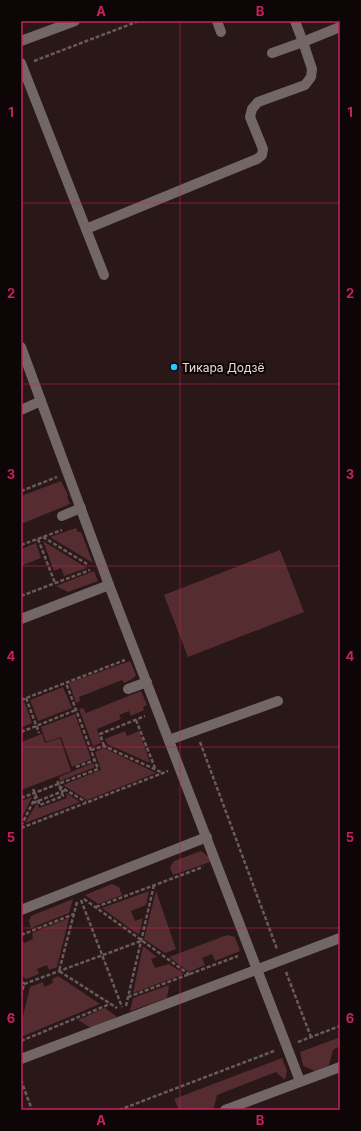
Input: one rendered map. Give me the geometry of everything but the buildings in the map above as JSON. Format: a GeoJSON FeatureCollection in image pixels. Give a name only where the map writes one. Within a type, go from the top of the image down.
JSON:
{"type":"FeatureCollection","features":[{"type":"Feature","properties":{"kind":"street"},"geometry":{"type":"LineString","coordinates":[[21,41],[74,21]]}},
{"type":"Feature","properties":{"kind":"street"},"geometry":{"type":"LineString","coordinates":[[217,21],[221,32]]}},
{"type":"Feature","properties":{"kind":"street"},"geometry":{"type":"LineString","coordinates":[[86,229],[250,162],[262,155],[263,149],[250,117],[252,109],[258,102],[305,85],[311,77],[312,69],[295,21]]}},
{"type":"Feature","properties":{"kind":"street"},"geometry":{"type":"LineString","coordinates":[[272,52],[340,27]]}},
{"type":"Feature","properties":{"kind":"street"},"geometry":{"type":"LineString","coordinates":[[21,65],[104,276]]}},
{"type":"Feature","properties":{"kind":"street"},"geometry":{"type":"LineString","coordinates":[[21,347],[81,508],[98,566],[110,585],[300,1081]]}},
{"type":"Feature","properties":{"kind":"street"},"geometry":{"type":"LineString","coordinates":[[21,410],[41,402]]}},
{"type":"Feature","properties":{"kind":"street"},"geometry":{"type":"LineString","coordinates":[[62,516],[81,508]]}},
{"type":"Feature","properties":{"kind":"street"},"geometry":{"type":"LineString","coordinates":[[21,619],[110,585]]}},
{"type":"Feature","properties":{"kind":"street"},"geometry":{"type":"LineString","coordinates":[[128,689],[146,682]]}},
{"type":"Feature","properties":{"kind":"street"},"geometry":{"type":"LineString","coordinates":[[169,740],[278,700]]}},
{"type":"Feature","properties":{"kind":"street"},"geometry":{"type":"LineString","coordinates":[[21,910],[207,838]]}},
{"type":"Feature","properties":{"kind":"street"},"geometry":{"type":"LineString","coordinates":[[21,1059],[340,938]]}},
{"type":"Feature","properties":{"kind":"street"},"geometry":{"type":"LineString","coordinates":[[225,1110],[340,1067]]}},
{"type":"Feature","properties":{"kind":"path"},"geometry":{"type":"LineString","coordinates":[[21,65],[139,21]]}},
{"type":"Feature","properties":{"kind":"path"},"geometry":{"type":"LineString","coordinates":[[21,491],[68,473]]}},
{"type":"Feature","properties":{"kind":"path"},"geometry":{"type":"LineString","coordinates":[[21,545],[64,529]]}},
{"type":"Feature","properties":{"kind":"path"},"geometry":{"type":"LineString","coordinates":[[43,537],[98,566]]}},
{"type":"Feature","properties":{"kind":"path"},"geometry":{"type":"LineString","coordinates":[[38,539],[55,583]]}},
{"type":"Feature","properties":{"kind":"path"},"geometry":{"type":"LineString","coordinates":[[21,596],[98,566]]}},
{"type":"Feature","properties":{"kind":"path"},"geometry":{"type":"LineString","coordinates":[[21,700],[137,656]]}},
{"type":"Feature","properties":{"kind":"path"},"geometry":{"type":"LineString","coordinates":[[21,798],[36,794],[98,769],[66,683]]}},
{"type":"Feature","properties":{"kind":"path"},"geometry":{"type":"LineString","coordinates":[[26,698],[39,732]]}},
{"type":"Feature","properties":{"kind":"path"},"geometry":{"type":"LineString","coordinates":[[21,732],[76,710]]}},
{"type":"Feature","properties":{"kind":"path"},"geometry":{"type":"LineString","coordinates":[[104,746],[100,734],[145,716]]}},
{"type":"Feature","properties":{"kind":"path"},"geometry":{"type":"LineString","coordinates":[[136,720],[155,769]]}},
{"type":"Feature","properties":{"kind":"path"},"geometry":{"type":"LineString","coordinates":[[195,731],[311,1037]]}},
{"type":"Feature","properties":{"kind":"path"},"geometry":{"type":"LineString","coordinates":[[91,750],[104,746],[163,773]]}},
{"type":"Feature","properties":{"kind":"path"},"geometry":{"type":"LineString","coordinates":[[76,767],[95,760]]}},
{"type":"Feature","properties":{"kind":"path"},"geometry":{"type":"LineString","coordinates":[[21,827],[169,770]]}},
{"type":"Feature","properties":{"kind":"path"},"geometry":{"type":"LineString","coordinates":[[57,780],[62,792]]}},
{"type":"Feature","properties":{"kind":"path"},"geometry":{"type":"LineString","coordinates":[[59,785],[86,803]]}},
{"type":"Feature","properties":{"kind":"path"},"geometry":{"type":"LineString","coordinates":[[33,789],[38,801]]}},
{"type":"Feature","properties":{"kind":"path"},"geometry":{"type":"LineString","coordinates":[[32,804],[66,790]]}},
{"type":"Feature","properties":{"kind":"path"},"geometry":{"type":"LineString","coordinates":[[21,827],[36,794]]}},
{"type":"Feature","properties":{"kind":"path"},"geometry":{"type":"LineString","coordinates":[[95,907],[205,866]]}},
{"type":"Feature","properties":{"kind":"path"},"geometry":{"type":"LineString","coordinates":[[79,895],[124,1013],[154,885]]}},
{"type":"Feature","properties":{"kind":"path"},"geometry":{"type":"LineString","coordinates":[[79,895],[190,975]]}},
{"type":"Feature","properties":{"kind":"path"},"geometry":{"type":"LineString","coordinates":[[59,971],[79,895]]}},
{"type":"Feature","properties":{"kind":"path"},"geometry":{"type":"LineString","coordinates":[[21,935],[74,914]]}},
{"type":"Feature","properties":{"kind":"path"},"geometry":{"type":"LineString","coordinates":[[24,984],[141,941]]}},
{"type":"Feature","properties":{"kind":"path"},"geometry":{"type":"LineString","coordinates":[[128,998],[238,955]]}},
{"type":"Feature","properties":{"kind":"path"},"geometry":{"type":"LineString","coordinates":[[59,971],[120,1010]]}},
{"type":"Feature","properties":{"kind":"path"},"geometry":{"type":"LineString","coordinates":[[21,981],[24,984]]}},
{"type":"Feature","properties":{"kind":"path"},"geometry":{"type":"LineString","coordinates":[[21,996],[24,984]]}},
{"type":"Feature","properties":{"kind":"path"},"geometry":{"type":"LineString","coordinates":[[21,1041],[110,1004]]}},
{"type":"Feature","properties":{"kind":"path"},"geometry":{"type":"LineString","coordinates":[[119,1110],[340,1026]]}},
{"type":"Feature","properties":{"kind":"path"},"geometry":{"type":"LineString","coordinates":[[21,1080],[32,1110]]}},
{"type":"Feature","properties":{"kind":"shaded area"},"geometry":{"type":"Polygon","coordinates":[[[61,481],[68,495],[67,497],[70,504],[21,524],[21,496],[61,481]]]}},
{"type":"Feature","properties":{"kind":"shaded area"},"geometry":{"type":"Polygon","coordinates":[[[76,528],[78,532],[81,532],[93,563],[50,537],[76,528]]]}},
{"type":"Feature","properties":{"kind":"shaded area"},"geometry":{"type":"Polygon","coordinates":[[[43,541],[87,568],[64,576],[61,568],[54,571],[43,541]]]}},
{"type":"Feature","properties":{"kind":"shaded area"},"geometry":{"type":"Polygon","coordinates":[[[36,543],[41,558],[21,566],[21,549],[36,543]]]}},
{"type":"Feature","properties":{"kind":"shaded area"},"geometry":{"type":"Polygon","coordinates":[[[280,550],[304,612],[188,657],[164,595],[280,550]]]}},
{"type":"Feature","properties":{"kind":"shaded area"},"geometry":{"type":"Polygon","coordinates":[[[94,571],[98,581],[68,592],[56,586],[94,571]]]}},
{"type":"Feature","properties":{"kind":"shaded area"},"geometry":{"type":"Polygon","coordinates":[[[130,661],[136,675],[134,678],[124,683],[122,680],[79,697],[80,701],[76,703],[69,683],[130,661]]]}},
{"type":"Feature","properties":{"kind":"shaded area"},"geometry":{"type":"Polygon","coordinates":[[[63,687],[72,708],[38,721],[30,700],[63,687]]]}},
{"type":"Feature","properties":{"kind":"shaded area"},"geometry":{"type":"Polygon","coordinates":[[[141,691],[147,705],[143,707],[144,710],[131,716],[129,711],[119,715],[121,719],[97,729],[101,743],[93,746],[79,709],[83,708],[86,713],[141,691]]]}},
{"type":"Feature","properties":{"kind":"shaded area"},"geometry":{"type":"Polygon","coordinates":[[[24,701],[32,723],[21,728],[21,702],[24,701]]]}},
{"type":"Feature","properties":{"kind":"shaded area"},"geometry":{"type":"Polygon","coordinates":[[[75,714],[91,759],[72,767],[61,737],[46,742],[41,727],[75,714]]]}},
{"type":"Feature","properties":{"kind":"shaded area"},"geometry":{"type":"Polygon","coordinates":[[[125,731],[127,736],[139,731],[150,763],[107,744],[105,739],[125,731]]]}},
{"type":"Feature","properties":{"kind":"shaded area"},"geometry":{"type":"Polygon","coordinates":[[[42,734],[45,743],[60,738],[71,771],[21,790],[21,742],[42,734]]]}},
{"type":"Feature","properties":{"kind":"shaded area"},"geometry":{"type":"Polygon","coordinates":[[[104,748],[156,773],[87,800],[63,785],[101,770],[95,752],[104,748]]]}},
{"type":"Feature","properties":{"kind":"shaded area"},"geometry":{"type":"Polygon","coordinates":[[[93,763],[95,767],[60,781],[59,777],[93,763]]]}},
{"type":"Feature","properties":{"kind":"shaded area"},"geometry":{"type":"Polygon","coordinates":[[[66,793],[80,802],[25,823],[37,803],[39,808],[67,798],[66,793]]]}},
{"type":"Feature","properties":{"kind":"shaded area"},"geometry":{"type":"Polygon","coordinates":[[[32,797],[21,820],[21,801],[32,797]]]}},
{"type":"Feature","properties":{"kind":"shaded area"},"geometry":{"type":"Polygon","coordinates":[[[201,851],[209,857],[210,862],[173,875],[170,867],[174,861],[201,851]]]}},
{"type":"Feature","properties":{"kind":"shaded area"},"geometry":{"type":"Polygon","coordinates":[[[112,884],[119,887],[122,895],[98,904],[85,895],[112,884]]]}},
{"type":"Feature","properties":{"kind":"shaded area"},"geometry":{"type":"Polygon","coordinates":[[[149,891],[146,905],[131,911],[135,921],[143,918],[139,935],[102,908],[149,891]]]}},
{"type":"Feature","properties":{"kind":"shaded area"},"geometry":{"type":"Polygon","coordinates":[[[156,891],[176,949],[165,953],[144,939],[156,891]]]}},
{"type":"Feature","properties":{"kind":"shaded area"},"geometry":{"type":"Polygon","coordinates":[[[73,899],[69,913],[31,928],[29,921],[31,916],[73,899]]]}},
{"type":"Feature","properties":{"kind":"shaded area"},"geometry":{"type":"Polygon","coordinates":[[[69,918],[57,967],[49,970],[47,965],[37,969],[39,974],[26,979],[21,975],[21,937],[24,943],[33,939],[32,933],[69,918]]]}},
{"type":"Feature","properties":{"kind":"shaded area"},"geometry":{"type":"Polygon","coordinates":[[[227,935],[235,937],[240,951],[215,961],[212,954],[202,958],[205,965],[189,972],[169,957],[227,935]]]}},
{"type":"Feature","properties":{"kind":"shaded area"},"geometry":{"type":"Polygon","coordinates":[[[143,946],[157,957],[151,959],[155,968],[169,964],[184,974],[133,993],[143,946]]]}},
{"type":"Feature","properties":{"kind":"shaded area"},"geometry":{"type":"Polygon","coordinates":[[[58,976],[100,1004],[21,1037],[21,1025],[30,987],[43,982],[44,987],[53,983],[52,979],[58,976]]]}},
{"type":"Feature","properties":{"kind":"shaded area"},"geometry":{"type":"Polygon","coordinates":[[[169,985],[167,998],[130,1011],[133,998],[169,985]]]}},
{"type":"Feature","properties":{"kind":"shaded area"},"geometry":{"type":"Polygon","coordinates":[[[105,1008],[117,1017],[91,1028],[78,1020],[105,1008]]]}},
{"type":"Feature","properties":{"kind":"shaded area"},"geometry":{"type":"Polygon","coordinates":[[[338,1038],[340,1046],[333,1050],[329,1065],[315,1071],[303,1066],[300,1052],[338,1038]]]}},
{"type":"Feature","properties":{"kind":"shaded area"},"geometry":{"type":"Polygon","coordinates":[[[282,1058],[287,1071],[285,1080],[276,1072],[217,1095],[214,1108],[212,1109],[179,1110],[174,1099],[282,1058]]]}},
{"type":"Feature","properties":{"kind":"place","name":"Тикара Додзё"},"geometry":{"type":"Point","coordinates":[174,367]}}]}
